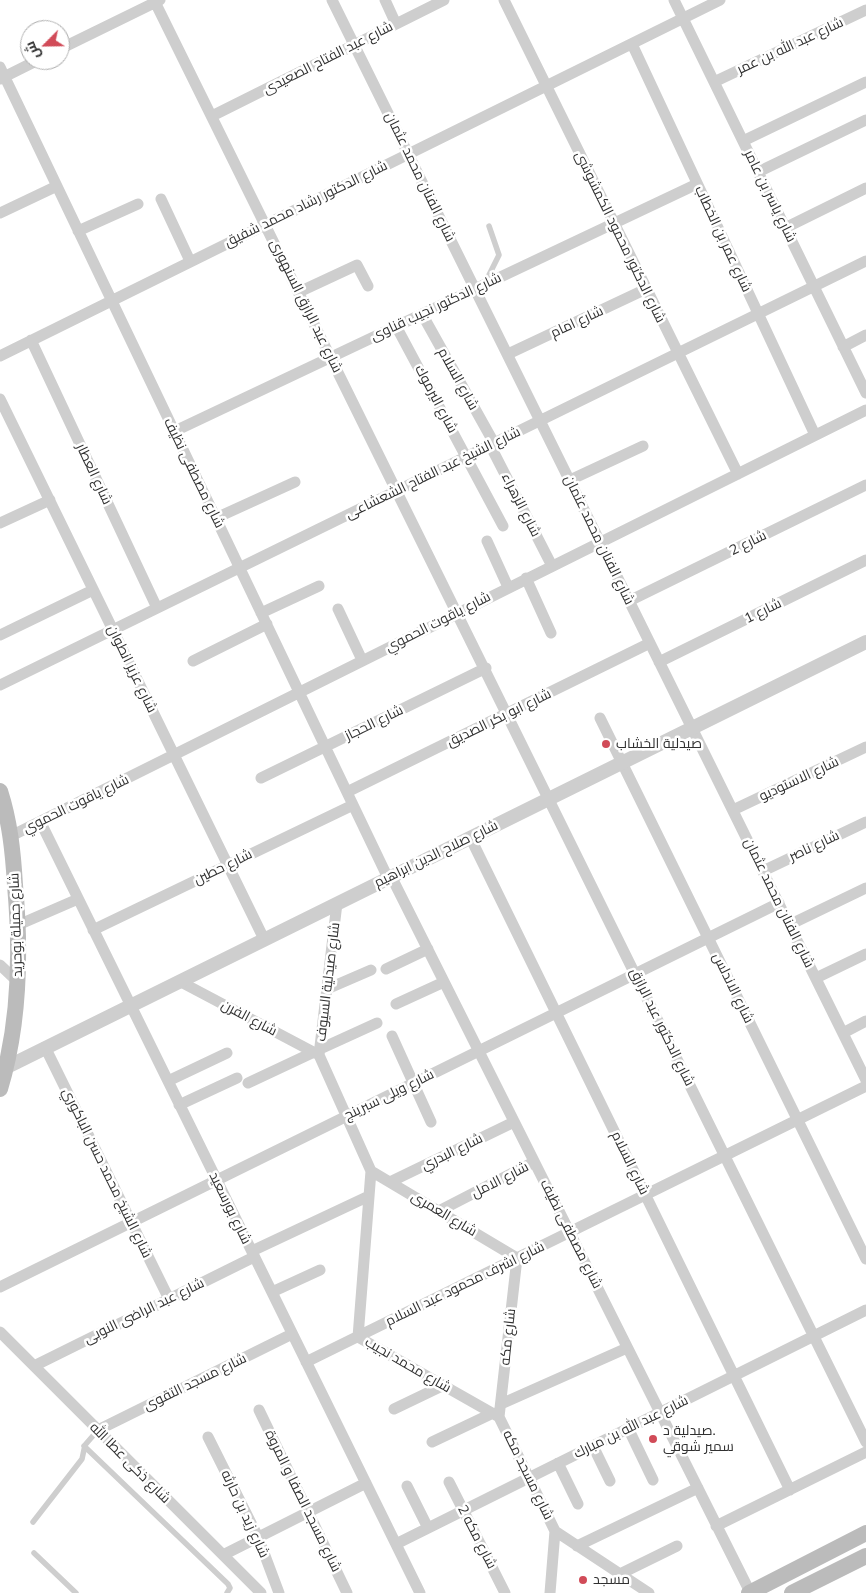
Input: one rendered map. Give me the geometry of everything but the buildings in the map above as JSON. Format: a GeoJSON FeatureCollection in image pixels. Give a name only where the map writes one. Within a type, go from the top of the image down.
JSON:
{"type":"FeatureCollection","features":[{"type":"Feature","properties":{"kind":"main road","name":"شارع جميلة بوحريد"},"geometry":{"type":"LineString","coordinates":[[0,790],[7,829],[18,925],[18,982],[7,1067],[0,1089]]}},
{"type":"Feature","properties":{"kind":"main road"},"geometry":{"type":"LineString","coordinates":[[749,1593],[866,1533]]}},
{"type":"Feature","properties":{"kind":"main road"},"geometry":{"type":"LineString","coordinates":[[792,1593],[866,1556]]}},
{"type":"Feature","properties":{"kind":"street","name":"شارع الفنان محمد عثمان"},"geometry":{"type":"LineString","coordinates":[[332,0],[408,154],[479,287],[540,421],[866,1080]]}},
{"type":"Feature","properties":{"kind":"street"},"geometry":{"type":"LineString","coordinates":[[385,0],[396,24]]}},
{"type":"Feature","properties":{"kind":"street","name":"شارع عبد الفتاح الصعيدى"},"geometry":{"type":"LineString","coordinates":[[212,116],[444,0]]}},
{"type":"Feature","properties":{"kind":"street","name":"شارع الدكتور محمود الكمشوشى"},"geometry":{"type":"LineString","coordinates":[[504,0],[738,474]]}},
{"type":"Feature","properties":{"kind":"street","name":"شارع ياسر بن عامر"},"geometry":{"type":"LineString","coordinates":[[674,0],[866,393]]}},
{"type":"Feature","properties":{"kind":"street","name":"شارع الدكتور رشاد محمد شفيق"},"geometry":{"type":"LineString","coordinates":[[0,356],[720,0]]}},
{"type":"Feature","properties":{"kind":"street"},"geometry":{"type":"LineString","coordinates":[[70,44],[156,1]]}},
{"type":"Feature","properties":{"kind":"street","name":"شارع عبد الرازق السنهورى"},"geometry":{"type":"LineString","coordinates":[[156,1],[458,612]]}},
{"type":"Feature","properties":{"kind":"street","name":"شارع عبد الله بن عمر"},"geometry":{"type":"LineString","coordinates":[[714,82],[866,10]]}},
{"type":"Feature","properties":{"kind":"street","name":"شارع عمر بن الخطاب"},"geometry":{"type":"LineString","coordinates":[[632,44],[815,435]]}},
{"type":"Feature","properties":{"kind":"street"},"geometry":{"type":"LineString","coordinates":[[1,74],[20,67]]}},
{"type":"Feature","properties":{"kind":"street","name":"شارع مصطفى نظيف"},"geometry":{"type":"LineString","coordinates":[[1,74],[112,300],[353,805],[428,949],[749,1593]]}},
{"type":"Feature","properties":{"kind":"street"},"geometry":{"type":"LineString","coordinates":[[743,141],[866,82]]}},
{"type":"Feature","properties":{"kind":"street"},"geometry":{"type":"LineString","coordinates":[[758,172],[866,120]]}},
{"type":"Feature","properties":{"kind":"street","name":"شارع الدكتور نجيب قناوى"},"geometry":{"type":"LineString","coordinates":[[174,431],[697,184]]}},
{"type":"Feature","properties":{"kind":"street"},"geometry":{"type":"LineString","coordinates":[[0,213],[57,186]]}},
{"type":"Feature","properties":{"kind":"street"},"geometry":{"type":"LineString","coordinates":[[785,228],[866,188]]}},
{"type":"Feature","properties":{"kind":"street"},"geometry":{"type":"LineString","coordinates":[[161,199],[190,262]]}},
{"type":"Feature","properties":{"kind":"street"},"geometry":{"type":"LineString","coordinates":[[78,231],[138,204]]}},
{"type":"Feature","properties":{"kind":"street","name":"شارع الشيخ عبد الفتاح الشعشاعى"},"geometry":{"type":"LineString","coordinates":[[0,685],[866,261]]}},
{"type":"Feature","properties":{"kind":"street"},"geometry":{"type":"LineString","coordinates":[[299,292],[357,265],[368,286]]}},
{"type":"Feature","properties":{"kind":"street","name":"شارع امام"},"geometry":{"type":"LineString","coordinates":[[508,354],[646,289]]}},
{"type":"Feature","properties":{"kind":"street","name":"شارع السلام"},"geometry":{"type":"LineString","coordinates":[[422,314],[492,444]]}},
{"type":"Feature","properties":{"kind":"street","name":"شارع اليرموك"},"geometry":{"type":"LineString","coordinates":[[396,326],[503,526]]}},
{"type":"Feature","properties":{"kind":"street"},"geometry":{"type":"LineString","coordinates":[[843,347],[866,335]]}},
{"type":"Feature","properties":{"kind":"street","name":"شارع العطار"},"geometry":{"type":"LineString","coordinates":[[31,340],[157,608]]}},
{"type":"Feature","properties":{"kind":"street","name":"شارع عزيز انطوان"},"geometry":{"type":"LineString","coordinates":[[0,399],[264,939]]}},
{"type":"Feature","properties":{"kind":"street","name":"شارع ياقوت الحموي"},"geometry":{"type":"LineString","coordinates":[[7,829],[41,823],[362,660],[866,410]]}},
{"type":"Feature","properties":{"kind":"street","name":"شارع الزهراء"},"geometry":{"type":"LineString","coordinates":[[492,444],[552,566]]}},
{"type":"Feature","properties":{"kind":"street"},"geometry":{"type":"LineString","coordinates":[[570,480],[643,446]]}},
{"type":"Feature","properties":{"kind":"street"},"geometry":{"type":"LineString","coordinates":[[216,518],[295,482]]}},
{"type":"Feature","properties":{"kind":"street","name":"شارع 2"},"geometry":{"type":"LineString","coordinates":[[630,601],[866,485]]}},
{"type":"Feature","properties":{"kind":"street"},"geometry":{"type":"LineString","coordinates":[[0,523],[50,500]]}},
{"type":"Feature","properties":{"kind":"street"},"geometry":{"type":"LineString","coordinates":[[488,541],[508,587]]}},
{"type":"Feature","properties":{"kind":"street","name":"شارع 1"},"geometry":{"type":"LineString","coordinates":[[659,662],[866,560]]}},
{"type":"Feature","properties":{"kind":"street"},"geometry":{"type":"LineString","coordinates":[[526,578],[551,633]]}},
{"type":"Feature","properties":{"kind":"street"},"geometry":{"type":"LineString","coordinates":[[261,613],[320,586]]}},
{"type":"Feature","properties":{"kind":"street"},"geometry":{"type":"LineString","coordinates":[[0,635],[93,590]]}},
{"type":"Feature","properties":{"kind":"street"},"geometry":{"type":"LineString","coordinates":[[338,609],[362,660]]}},
{"type":"Feature","properties":{"kind":"street","name":"شارع الدكتور عبد الرازق"},"geometry":{"type":"LineString","coordinates":[[458,612],[866,1442]]}},
{"type":"Feature","properties":{"kind":"street"},"geometry":{"type":"LineString","coordinates":[[193,661],[267,624]]}},
{"type":"Feature","properties":{"kind":"street","name":"شارع صلاح الدين ابراهيم"},"geometry":{"type":"LineString","coordinates":[[7,1067],[866,642]]}},
{"type":"Feature","properties":{"kind":"street","name":"شارع ابو بكر الصديق"},"geometry":{"type":"LineString","coordinates":[[348,792],[650,643]]}},
{"type":"Feature","properties":{"kind":"street","name":"شارع الحجاز"},"geometry":{"type":"LineString","coordinates":[[261,778],[486,668]]}},
{"type":"Feature","properties":{"kind":"street","name":"شارع الاندلس"},"geometry":{"type":"LineString","coordinates":[[600,718],[866,1259]]}},
{"type":"Feature","properties":{"kind":"street","name":"شارع الاستوديو"},"geometry":{"type":"LineString","coordinates":[[733,810],[866,747]]}},
{"type":"Feature","properties":{"kind":"street","name":"شارع حطين"},"geometry":{"type":"LineString","coordinates":[[94,930],[353,805]]}},
{"type":"Feature","properties":{"kind":"street","name":"شارع ناصر"},"geometry":{"type":"LineString","coordinates":[[763,871],[866,822]]}},
{"type":"Feature","properties":{"kind":"street","name":"شارع بورسعيد"},"geometry":{"type":"LineString","coordinates":[[41,823],[420,1593]]}},
{"type":"Feature","properties":{"kind":"street","name":"شارع السلام"},"geometry":{"type":"LineString","coordinates":[[470,837],[790,1490]]}},
{"type":"Feature","properties":{"kind":"street"},"geometry":{"type":"LineString","coordinates":[[790,925],[866,888]]}},
{"type":"Feature","properties":{"kind":"street"},"geometry":{"type":"LineString","coordinates":[[18,925],[78,899]]}},
{"type":"Feature","properties":{"kind":"street","name":"شارع صيدلية السيوف"},"geometry":{"type":"LineString","coordinates":[[337,903],[318,1052],[371,1170]]}},
{"type":"Feature","properties":{"kind":"street","name":"شارع ويلى سبرينج"},"geometry":{"type":"LineString","coordinates":[[0,1287],[779,903]]}},
{"type":"Feature","properties":{"kind":"street"},"geometry":{"type":"LineString","coordinates":[[386,968],[428,949]]}},
{"type":"Feature","properties":{"kind":"street"},"geometry":{"type":"LineString","coordinates":[[816,978],[866,954]]}},
{"type":"Feature","properties":{"kind":"street"},"geometry":{"type":"LineString","coordinates":[[0,964],[18,982]]}},
{"type":"Feature","properties":{"kind":"street"},"geometry":{"type":"LineString","coordinates":[[327,989],[371,970]]}},
{"type":"Feature","properties":{"kind":"street","name":"شارع الفرن"},"geometry":{"type":"LineString","coordinates":[[179,981],[318,1052]]}},
{"type":"Feature","properties":{"kind":"street"},"geometry":{"type":"LineString","coordinates":[[396,1004],[444,982]]}},
{"type":"Feature","properties":{"kind":"street"},"geometry":{"type":"LineString","coordinates":[[842,1032],[866,1021]]}},
{"type":"Feature","properties":{"kind":"street"},"geometry":{"type":"LineString","coordinates":[[248,1083],[377,1023]]}},
{"type":"Feature","properties":{"kind":"street"},"geometry":{"type":"LineString","coordinates":[[392,1036],[431,1122]]}},
{"type":"Feature","properties":{"kind":"street","name":"شارع الشيخ محمد حسن الباكوري"},"geometry":{"type":"LineString","coordinates":[[45,1047],[169,1299]]}},
{"type":"Feature","properties":{"kind":"street"},"geometry":{"type":"LineString","coordinates":[[168,1081],[227,1053]]}},
{"type":"Feature","properties":{"kind":"street"},"geometry":{"type":"LineString","coordinates":[[179,1105],[237,1078]]}},
{"type":"Feature","properties":{"kind":"street","name":"شارع اشرف محمود عبد السلام"},"geometry":{"type":"LineString","coordinates":[[306,1362],[866,1086]]}},
{"type":"Feature","properties":{"kind":"street","name":"شارع البدري"},"geometry":{"type":"LineString","coordinates":[[390,1182],[514,1122]]}},
{"type":"Feature","properties":{"kind":"street","name":"شارع الامل"},"geometry":{"type":"LineString","coordinates":[[439,1211],[534,1162]]}},
{"type":"Feature","properties":{"kind":"street","name":"شارع العمرى"},"geometry":{"type":"LineString","coordinates":[[371,1170],[517,1258]]}},
{"type":"Feature","properties":{"kind":"street","name":"شارع محمد نجيب"},"geometry":{"type":"LineString","coordinates":[[371,1170],[358,1337],[496,1415]]}},
{"type":"Feature","properties":{"kind":"street","name":"شارع عبد الراضى النوبى"},"geometry":{"type":"LineString","coordinates":[[34,1366],[169,1299],[368,1196]]}},
{"type":"Feature","properties":{"kind":"street","name":"شارع مكه"},"geometry":{"type":"LineString","coordinates":[[496,1415],[501,1404],[517,1258]]}},
{"type":"Feature","properties":{"kind":"street"},"geometry":{"type":"LineString","coordinates":[[272,1292],[320,1270]]}},
{"type":"Feature","properties":{"kind":"street","name":"شارع عبد الله بن مبارك"},"geometry":{"type":"LineString","coordinates":[[396,1544],[866,1310]]}},
{"type":"Feature","properties":{"kind":"street","name":"شارع ذكى عطا الله"},"geometry":{"type":"LineString","coordinates":[[0,1332],[261,1593]]}},
{"type":"Feature","properties":{"kind":"street","name":"شارع مسجد التقوى"},"geometry":{"type":"LineString","coordinates":[[98,1430],[292,1334]]}},
{"type":"Feature","properties":{"kind":"street"},"geometry":{"type":"LineString","coordinates":[[501,1404],[627,1348]]}},
{"type":"Feature","properties":{"kind":"street"},"geometry":{"type":"LineString","coordinates":[[394,1408],[444,1386]]}},
{"type":"Feature","properties":{"kind":"street","name":"شارع مسجد الصفا و المروة"},"geometry":{"type":"LineString","coordinates":[[259,1410],[348,1593]]}},
{"type":"Feature","properties":{"kind":"street"},"geometry":{"type":"LineString","coordinates":[[432,1442],[496,1415]]}},
{"type":"Feature","properties":{"kind":"street","name":"شارع مسجد مكه"},"geometry":{"type":"LineString","coordinates":[[496,1415],[555,1531],[550,1593]]}},
{"type":"Feature","properties":{"kind":"street"},"geometry":{"type":"LineString","coordinates":[[628,1428],[653,1480]]}},
{"type":"Feature","properties":{"kind":"street","name":"شارع زيد بن حارثه"},"geometry":{"type":"LineString","coordinates":[[208,1437],[258,1537],[279,1593]]}},
{"type":"Feature","properties":{"kind":"street"},"geometry":{"type":"LineString","coordinates":[[593,1446],[610,1482]]}},
{"type":"Feature","properties":{"kind":"street"},"geometry":{"type":"LineString","coordinates":[[716,1526],[866,1452]]}},
{"type":"Feature","properties":{"kind":"street"},"geometry":{"type":"LineString","coordinates":[[558,1463],[578,1504]]}},
{"type":"Feature","properties":{"kind":"street","name":"شارع مكه 2"},"geometry":{"type":"LineString","coordinates":[[448,1482],[505,1593]]}},
{"type":"Feature","properties":{"kind":"street"},"geometry":{"type":"LineString","coordinates":[[223,1555],[366,1484]]}},
{"type":"Feature","properties":{"kind":"street"},"geometry":{"type":"LineString","coordinates":[[408,1486],[428,1528]]}},
{"type":"Feature","properties":{"kind":"street"},"geometry":{"type":"LineString","coordinates":[[577,1546],[698,1488]]}},
{"type":"Feature","properties":{"kind":"street"},"geometry":{"type":"LineString","coordinates":[[555,1531],[649,1593]]}},
{"type":"Feature","properties":{"kind":"street"},"geometry":{"type":"LineString","coordinates":[[620,1574],[677,1546]]}},
{"type":"Feature","properties":{"kind":"lane"},"geometry":{"type":"LineString","coordinates":[[479,287],[499,255],[489,226]]}},
{"type":"Feature","properties":{"kind":"lane"},"geometry":{"type":"LineString","coordinates":[[33,1522],[83,1458],[84,1446],[98,1430]]}},
{"type":"Feature","properties":{"kind":"lane"},"geometry":{"type":"LineString","coordinates":[[84,1446],[228,1584],[230,1588],[226,1593]]}},
{"type":"Feature","properties":{"kind":"lane"},"geometry":{"type":"LineString","coordinates":[[34,1553],[76,1593]]}},
{"type":"Feature","properties":{"kind":"place","name":"صيدلية الخشاب"},"geometry":{"type":"Point","coordinates":[606,744]}},
{"type":"Feature","properties":{"kind":"place","name":"صيدلية د. سمير شوقي"},"geometry":{"type":"Point","coordinates":[653,1439]}},
{"type":"Feature","properties":{"kind":"place","name":"مسجد"},"geometry":{"type":"Point","coordinates":[583,1580]}}]}
